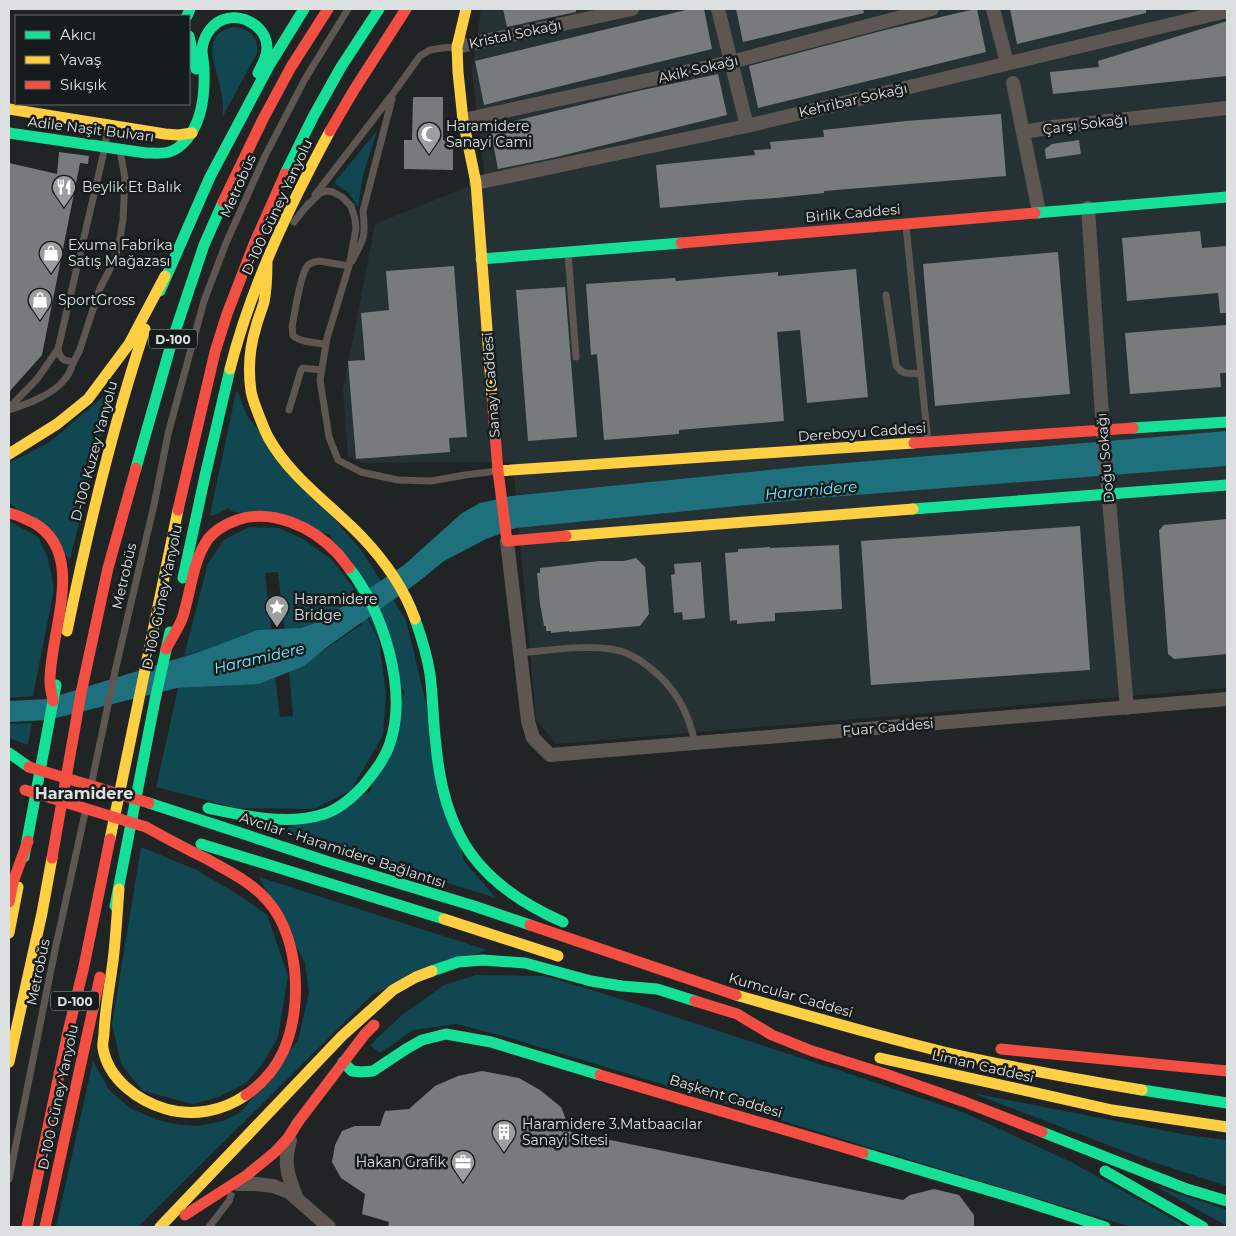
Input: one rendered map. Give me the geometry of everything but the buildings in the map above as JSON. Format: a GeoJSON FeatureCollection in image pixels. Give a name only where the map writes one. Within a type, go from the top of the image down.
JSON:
{"type":"FeatureCollection","features":[{"type":"Feature","properties":{"kind":"main road","name":"D-100 Kuzey Yanyolu"},"geometry":{"type":"LineString","coordinates":[[9,933],[28,841],[53,701],[90,525],[115,425],[132,368],[165,276],[210,177],[270,64],[304,9]]}},
{"type":"Feature","properties":{"kind":"main road","name":"D-100"},"geometry":{"type":"LineString","coordinates":[[9,1062],[42,913],[81,694],[108,568],[172,341],[204,245],[227,192],[263,119],[328,9]]}},
{"type":"Feature","properties":{"kind":"main road","name":"D-100"},"geometry":{"type":"LineString","coordinates":[[27,1227],[84,966],[135,712],[215,352],[227,314],[254,244],[289,165],[341,67],[379,9]]}},
{"type":"Feature","properties":{"kind":"main road","name":"D-100 Güney Yanyolu"},"geometry":{"type":"LineString","coordinates":[[45,1227],[119,889],[166,649],[233,357],[246,315],[280,230],[325,140],[406,9]]}},
{"type":"Feature","properties":{"kind":"main road","name":"Sanayi Caddesi"},"geometry":{"type":"LineString","coordinates":[[466,9],[457,47],[458,72],[463,120],[476,183],[498,471],[507,541]]}},
{"type":"Feature","properties":{"kind":"main road","name":"Adile Naşit Bulvarı"},"geometry":{"type":"LineString","coordinates":[[9,134],[146,153],[169,152],[179,148],[192,133],[202,107],[204,70],[202,50],[205,37],[216,23],[232,17],[242,18],[258,27],[266,40],[266,56],[237,126]]}},
{"type":"Feature","properties":{"kind":"main road","name":"Adile Naşit Bulvarı"},"geometry":{"type":"LineString","coordinates":[[190,40],[202,94]]}},
{"type":"Feature","properties":{"kind":"main road","name":"Adile Naşit Bulvarı"},"geometry":{"type":"LineString","coordinates":[[9,109],[165,134],[192,133]]}},
{"type":"Feature","properties":{"kind":"main road","name":"Birlik Caddesi"},"geometry":{"type":"LineString","coordinates":[[481,259],[1227,196]]}},
{"type":"Feature","properties":{"kind":"main road"},"geometry":{"type":"LineString","coordinates":[[267,260],[267,283],[264,303],[256,328],[250,374],[252,396],[269,438],[286,462],[363,538],[397,581],[406,598],[424,649],[430,676],[436,750],[445,802],[453,824],[466,848],[496,883],[514,897],[557,920],[575,926]]}},
{"type":"Feature","properties":{"kind":"main road"},"geometry":{"type":"LineString","coordinates":[[9,454],[57,424],[88,399],[129,344],[165,276]]}},
{"type":"Feature","properties":{"kind":"main road","name":"Dereboyu Caddesi"},"geometry":{"type":"LineString","coordinates":[[498,471],[1227,422]]}},
{"type":"Feature","properties":{"kind":"main road"},"geometry":{"type":"LineString","coordinates":[[507,541],[1227,485]]}},
{"type":"Feature","properties":{"kind":"main road"},"geometry":{"type":"LineString","coordinates":[[9,513],[19,515],[42,528],[58,552],[63,576],[50,682],[53,701]]}},
{"type":"Feature","properties":{"kind":"main road"},"geometry":{"type":"LineString","coordinates":[[149,803],[161,800],[238,815],[277,819],[293,819],[323,814],[344,804],[369,778],[382,761],[390,742],[394,724],[396,684],[392,663],[385,637],[368,596],[339,554],[313,532],[292,521],[275,516],[260,515],[244,518],[226,525],[213,533],[198,560],[181,620],[166,649]]}},
{"type":"Feature","properties":{"kind":"main road"},"geometry":{"type":"LineString","coordinates":[[9,753],[29,767]]}},
{"type":"Feature","properties":{"kind":"main road","name":"Avcılar - Haramidere Bağlantısı"},"geometry":{"type":"LineString","coordinates":[[9,762],[149,803],[474,906],[666,971]]}},
{"type":"Feature","properties":{"kind":"main road"},"geometry":{"type":"LineString","coordinates":[[18,790],[146,827],[566,959]]}},
{"type":"Feature","properties":{"kind":"main road"},"geometry":{"type":"LineString","coordinates":[[119,889],[114,951],[104,1016],[104,1047],[110,1066],[123,1084],[144,1100],[177,1112],[196,1113],[225,1107],[249,1094],[262,1083],[280,1057],[294,1020],[296,978],[282,920],[270,902],[256,888],[146,827]]}},
{"type":"Feature","properties":{"kind":"main road"},"geometry":{"type":"LineString","coordinates":[[9,902],[13,882],[28,841]]}},
{"type":"Feature","properties":{"kind":"main road"},"geometry":{"type":"LineString","coordinates":[[617,943],[634,950],[666,971]]}},
{"type":"Feature","properties":{"kind":"main road"},"geometry":{"type":"LineString","coordinates":[[160,1227],[342,1036],[393,990],[416,977],[458,962],[507,961],[525,963],[592,981],[657,989]]}},
{"type":"Feature","properties":{"kind":"main road"},"geometry":{"type":"LineString","coordinates":[[421,987],[458,962]]}},
{"type":"Feature","properties":{"kind":"main road","name":"Kumcular Caddesi"},"geometry":{"type":"LineString","coordinates":[[666,971],[732,994],[909,1043]]}},
{"type":"Feature","properties":{"kind":"main road"},"geometry":{"type":"LineString","coordinates":[[612,974],[810,1038]]}},
{"type":"Feature","properties":{"kind":"main road"},"geometry":{"type":"LineString","coordinates":[[168,1227],[252,1172],[274,1154],[292,1133],[298,1122],[364,1034],[385,1014]]}},
{"type":"Feature","properties":{"kind":"main road"},"geometry":{"type":"LineString","coordinates":[[737,1014],[772,1035],[812,1052],[885,1074],[947,1096],[1147,1174],[1227,1201]]}},
{"type":"Feature","properties":{"kind":"main road","name":"Başkent Caddesi"},"geometry":{"type":"LineString","coordinates":[[344,1062],[352,1071],[373,1071],[422,1040],[446,1034],[490,1042],[1018,1199],[1097,1226]]}},
{"type":"Feature","properties":{"kind":"main road"},"geometry":{"type":"LineString","coordinates":[[909,1043],[946,1040]]}},
{"type":"Feature","properties":{"kind":"main road","name":"Liman Caddesi"},"geometry":{"type":"LineString","coordinates":[[909,1043],[996,1064],[1227,1103]]}},
{"type":"Feature","properties":{"kind":"main road"},"geometry":{"type":"LineString","coordinates":[[986,1046],[1021,1052],[1227,1071]]}},
{"type":"Feature","properties":{"kind":"main road","name":"Liman Caddesi"},"geometry":{"type":"LineString","coordinates":[[865,1054],[1112,1110],[1227,1127]]}},
{"type":"Feature","properties":{"kind":"main road"},"geometry":{"type":"LineString","coordinates":[[1040,1133],[1203,1227]]}},
{"type":"Feature","properties":{"kind":"street","name":"Kristal Sokağı"},"geometry":{"type":"LineString","coordinates":[[457,47],[632,9]]}},
{"type":"Feature","properties":{"kind":"street"},"geometry":{"type":"LineString","coordinates":[[718,9],[747,126]]}},
{"type":"Feature","properties":{"kind":"street","name":"Akik Sokağı"},"geometry":{"type":"LineString","coordinates":[[463,120],[731,62],[932,9]]}},
{"type":"Feature","properties":{"kind":"street"},"geometry":{"type":"LineString","coordinates":[[993,9],[1007,63]]}},
{"type":"Feature","properties":{"kind":"street","name":"Kehribar Sokağı"},"geometry":{"type":"LineString","coordinates":[[476,183],[747,126],[1227,10]]}},
{"type":"Feature","properties":{"kind":"street"},"geometry":{"type":"LineString","coordinates":[[1013,83],[1024,132]]}},
{"type":"Feature","properties":{"kind":"street","name":"Çarşı Sokağı"},"geometry":{"type":"LineString","coordinates":[[1039,212],[1024,132],[1053,127],[1227,108]]}},
{"type":"Feature","properties":{"kind":"street","name":"Doğu Sokağı"},"geometry":{"type":"LineString","coordinates":[[1088,208],[1103,430],[1127,708]]}},
{"type":"Feature","properties":{"kind":"street","name":"Sanayi Caddesi"},"geometry":{"type":"LineString","coordinates":[[507,541],[528,721],[533,738],[550,755]]}},
{"type":"Feature","properties":{"kind":"street","name":"Fuar Caddesi"},"geometry":{"type":"LineString","coordinates":[[550,755],[1227,699]]}},
{"type":"Feature","properties":{"kind":"street"},"geometry":{"type":"LineString","coordinates":[[292,1133],[287,1151],[286,1166],[297,1200]]}},
{"type":"Feature","properties":{"kind":"street"},"geometry":{"type":"LineString","coordinates":[[234,1184],[274,1186],[289,1192],[328,1227]]}},
{"type":"Feature","properties":{"kind":"lane","name":"Metrobüs"},"geometry":{"type":"LineString","coordinates":[[90,788],[154,505],[168,434],[204,302],[226,243],[265,156],[305,79],[348,9]]}},
{"type":"Feature","properties":{"kind":"lane"},"geometry":{"type":"LineString","coordinates":[[280,230],[294,222],[420,56],[430,50],[457,47]]}},
{"type":"Feature","properties":{"kind":"lane"},"geometry":{"type":"LineString","coordinates":[[349,266],[361,244],[365,230],[363,211],[392,95]]}},
{"type":"Feature","properties":{"kind":"lane"},"geometry":{"type":"LineString","coordinates":[[9,409],[37,379],[58,349],[105,147],[108,124]]}},
{"type":"Feature","properties":{"kind":"lane"},"geometry":{"type":"LineString","coordinates":[[9,409],[41,398],[64,381],[79,352],[100,288],[112,263],[120,238],[125,178],[120,149]]}},
{"type":"Feature","properties":{"kind":"lane"},"geometry":{"type":"LineString","coordinates":[[306,207],[320,193],[328,191],[342,197],[351,206],[355,219],[356,229],[349,266],[326,344],[320,380],[329,437],[338,460],[361,472],[398,480],[431,481],[498,471]]}},
{"type":"Feature","properties":{"kind":"lane"},"geometry":{"type":"LineString","coordinates":[[906,224],[928,442]]}},
{"type":"Feature","properties":{"kind":"lane"},"geometry":{"type":"LineString","coordinates":[[568,253],[576,357]]}},
{"type":"Feature","properties":{"kind":"lane"},"geometry":{"type":"LineString","coordinates":[[326,344],[303,341],[296,338],[293,334],[292,327],[301,283],[306,268],[314,262],[319,261],[349,266]]}},
{"type":"Feature","properties":{"kind":"lane"},"geometry":{"type":"LineString","coordinates":[[886,295],[896,364],[905,374],[921,373]]}},
{"type":"Feature","properties":{"kind":"lane"},"geometry":{"type":"LineString","coordinates":[[58,349],[63,360],[68,362],[74,361]]}},
{"type":"Feature","properties":{"kind":"lane"},"geometry":{"type":"LineString","coordinates":[[289,410],[301,370],[308,368],[321,370]]}},
{"type":"Feature","properties":{"kind":"lane"},"geometry":{"type":"LineString","coordinates":[[520,653],[579,648],[613,650],[634,656],[651,668],[669,685],[684,709],[696,743]]}},
{"type":"Feature","properties":{"kind":"lane","name":"Metrobüs"},"geometry":{"type":"LineString","coordinates":[[9,1179],[88,798]]}},
{"type":"Feature","properties":{"kind":"lane"},"geometry":{"type":"LineString","coordinates":[[209,1227],[229,1201],[234,1184]]}},
{"type":"Feature","properties":{"kind":"shaded area"},"geometry":{"type":"Polygon","coordinates":[[[481,9],[1227,9],[1227,688],[556,744],[536,719],[513,462],[362,463],[348,457],[343,390],[375,224],[485,180],[472,73],[481,9]]]}},
{"type":"Feature","properties":{"kind":"shaded area"},"geometry":{"type":"Polygon","coordinates":[[[233,27],[243,29],[251,34],[256,42],[257,53],[222,118],[222,97],[212,46],[218,34],[233,27]]]}},
{"type":"Feature","properties":{"kind":"shaded area"},"geometry":{"type":"Polygon","coordinates":[[[377,131],[363,175],[358,207],[349,193],[334,183],[377,131]]]}},
{"type":"Feature","properties":{"kind":"shaded area"},"geometry":{"type":"Polygon","coordinates":[[[113,388],[70,559],[9,502],[9,463],[50,442],[113,388]]]}},
{"type":"Feature","properties":{"kind":"shaded area"},"geometry":{"type":"Polygon","coordinates":[[[236,392],[238,392],[247,416],[361,550],[406,620],[464,861],[496,898],[281,831],[370,792],[404,692],[330,535],[231,511],[229,508],[213,516],[210,515],[236,392]]]}},
{"type":"Feature","properties":{"kind":"shaded area"},"geometry":{"type":"Polygon","coordinates":[[[9,521],[38,537],[48,558],[54,589],[33,696],[9,698],[9,521]]]}},
{"type":"Feature","properties":{"kind":"shaded area"},"geometry":{"type":"Polygon","coordinates":[[[249,527],[279,528],[303,539],[331,559],[352,586],[379,642],[386,693],[383,735],[351,790],[314,809],[236,808],[156,787],[178,688],[257,684],[275,674],[280,717],[293,716],[288,660],[317,655],[362,624],[349,606],[322,622],[285,633],[278,572],[265,573],[271,631],[184,656],[208,563],[224,540],[249,527]]]}},
{"type":"Feature","properties":{"kind":"shaded area"},"geometry":{"type":"Polygon","coordinates":[[[32,723],[28,745],[9,738],[9,724],[32,723]]]}},
{"type":"Feature","properties":{"kind":"shaded area"},"geometry":{"type":"Polygon","coordinates":[[[141,847],[197,870],[242,897],[267,915],[288,976],[278,1037],[262,1065],[246,1083],[219,1097],[193,1104],[143,1091],[121,1064],[112,1024],[141,847]]]}},
{"type":"Feature","properties":{"kind":"shaded area"},"geometry":{"type":"Polygon","coordinates":[[[259,877],[487,950],[373,994],[138,1227],[56,1227],[93,1061],[109,1090],[130,1108],[158,1120],[174,1124],[198,1126],[223,1121],[241,1112],[298,1040],[309,993],[305,963],[259,877]]]}},
{"type":"Feature","properties":{"kind":"shaded area"},"geometry":{"type":"Polygon","coordinates":[[[476,975],[544,976],[602,993],[965,1113],[1073,1163],[1187,1227],[1131,1227],[510,1038],[457,1024],[413,1030],[380,1053],[370,1045],[402,1015],[444,985],[476,975]]]}},
{"type":"Feature","properties":{"kind":"shaded area"},"geometry":{"type":"Polygon","coordinates":[[[972,1093],[1187,1135],[1227,1140],[1227,1186],[1150,1161],[972,1093]]]}},
{"type":"Feature","properties":{"kind":"shaded area"},"geometry":{"type":"Polygon","coordinates":[[[1155,1186],[1227,1210],[1227,1226],[1155,1186]]]}},
{"type":"Feature","properties":{"kind":"water"},"geometry":{"type":"Polygon","coordinates":[[[1227,431],[1227,466],[818,498],[516,528],[486,539],[444,561],[304,666],[259,684],[177,688],[48,720],[9,722],[9,701],[47,699],[199,652],[258,630],[301,628],[321,621],[404,565],[462,513],[480,503],[511,496],[798,467],[1227,431]]]}},
{"type":"Feature","properties":{"kind":"traffic: fast"},"geometry":{"type":"LineString","coordinates":[[187,15],[190,9]]}},
{"type":"Feature","properties":{"kind":"traffic: fast"},"geometry":{"type":"LineString","coordinates":[[160,291],[210,177],[270,64],[304,9]]}},
{"type":"Feature","properties":{"kind":"traffic: fast"},"geometry":{"type":"LineString","coordinates":[[285,174],[313,117],[341,67],[379,9]]}},
{"type":"Feature","properties":{"kind":"traffic: fast"},"geometry":{"type":"LineString","coordinates":[[9,133],[146,153],[163,153],[174,150],[192,132],[200,115],[204,87],[202,50],[204,41],[214,25],[229,18],[237,18],[252,23],[263,33],[267,51],[258,73]]}},
{"type":"Feature","properties":{"kind":"traffic: fast"},"geometry":{"type":"LineString","coordinates":[[190,41],[196,69]]}},
{"type":"Feature","properties":{"kind":"traffic: fast"},"geometry":{"type":"LineString","coordinates":[[1035,213],[1227,197]]}},
{"type":"Feature","properties":{"kind":"traffic: fast"},"geometry":{"type":"LineString","coordinates":[[136,468],[172,341],[204,245],[223,202]]}},
{"type":"Feature","properties":{"kind":"traffic: fast"},"geometry":{"type":"LineString","coordinates":[[481,259],[681,243]]}},
{"type":"Feature","properties":{"kind":"traffic: fast"},"geometry":{"type":"LineString","coordinates":[[183,578],[230,369]]}},
{"type":"Feature","properties":{"kind":"traffic: fast"},"geometry":{"type":"LineString","coordinates":[[1133,428],[1227,422]]}},
{"type":"Feature","properties":{"kind":"traffic: fast"},"geometry":{"type":"LineString","coordinates":[[913,509],[1227,485]]}},
{"type":"Feature","properties":{"kind":"traffic: fast"},"geometry":{"type":"LineString","coordinates":[[208,808],[251,817],[310,818],[330,812],[346,802],[364,785],[382,760],[388,749],[395,722],[394,675],[382,628],[361,585],[349,568]]}},
{"type":"Feature","properties":{"kind":"traffic: fast"},"geometry":{"type":"LineString","coordinates":[[415,619],[424,646],[430,674],[440,777],[447,806],[458,831],[471,854],[488,874],[509,892],[534,908],[563,922]]}},
{"type":"Feature","properties":{"kind":"traffic: fast"},"geometry":{"type":"LineString","coordinates":[[115,906],[170,632]]}},
{"type":"Feature","properties":{"kind":"traffic: fast"},"geometry":{"type":"LineString","coordinates":[[24,857],[56,685]]}},
{"type":"Feature","properties":{"kind":"traffic: fast"},"geometry":{"type":"LineString","coordinates":[[9,753],[29,767]]}},
{"type":"Feature","properties":{"kind":"traffic: fast"},"geometry":{"type":"LineString","coordinates":[[149,803],[530,925]]}},
{"type":"Feature","properties":{"kind":"traffic: fast"},"geometry":{"type":"LineString","coordinates":[[201,844],[444,919]]}},
{"type":"Feature","properties":{"kind":"traffic: fast"},"geometry":{"type":"LineString","coordinates":[[432,971],[458,962],[483,960],[525,963],[591,981],[657,989],[695,1001]]}},
{"type":"Feature","properties":{"kind":"traffic: fast"},"geometry":{"type":"LineString","coordinates":[[343,1062],[352,1071],[373,1071],[422,1040],[446,1034],[491,1042],[600,1075]]}},
{"type":"Feature","properties":{"kind":"traffic: fast"},"geometry":{"type":"LineString","coordinates":[[1142,1090],[1227,1103]]}},
{"type":"Feature","properties":{"kind":"traffic: fast"},"geometry":{"type":"LineString","coordinates":[[1042,1132],[1187,1189],[1227,1201]]}},
{"type":"Feature","properties":{"kind":"traffic: fast"},"geometry":{"type":"LineString","coordinates":[[863,1153],[1105,1227]]}},
{"type":"Feature","properties":{"kind":"traffic: fast"},"geometry":{"type":"LineString","coordinates":[[1105,1171],[1203,1227]]}},
{"type":"Feature","properties":{"kind":"traffic: slow"},"geometry":{"type":"LineString","coordinates":[[466,9],[457,47],[458,72],[463,120],[476,183],[492,396]]}},
{"type":"Feature","properties":{"kind":"traffic: slow"},"geometry":{"type":"LineString","coordinates":[[9,109],[165,134],[192,133]]}},
{"type":"Feature","properties":{"kind":"traffic: slow"},"geometry":{"type":"LineString","coordinates":[[230,369],[249,307],[272,247],[330,131]]}},
{"type":"Feature","properties":{"kind":"traffic: slow"},"geometry":{"type":"LineString","coordinates":[[267,260],[265,297],[254,334],[250,367],[251,394],[263,425],[268,437],[287,465],[311,490],[349,524],[378,555],[399,585],[415,619]]}},
{"type":"Feature","properties":{"kind":"traffic: slow"},"geometry":{"type":"LineString","coordinates":[[9,454],[57,424],[88,399],[129,344],[165,276]]}},
{"type":"Feature","properties":{"kind":"traffic: slow"},"geometry":{"type":"LineString","coordinates":[[67,631],[101,479],[145,329]]}},
{"type":"Feature","properties":{"kind":"traffic: slow"},"geometry":{"type":"LineString","coordinates":[[498,471],[914,443]]}},
{"type":"Feature","properties":{"kind":"traffic: slow"},"geometry":{"type":"LineString","coordinates":[[566,536],[913,509]]}},
{"type":"Feature","properties":{"kind":"traffic: slow"},"geometry":{"type":"LineString","coordinates":[[110,839],[178,510]]}},
{"type":"Feature","properties":{"kind":"traffic: slow"},"geometry":{"type":"LineString","coordinates":[[9,1062],[42,913],[52,858]]}},
{"type":"Feature","properties":{"kind":"traffic: slow"},"geometry":{"type":"LineString","coordinates":[[9,933],[18,887]]}},
{"type":"Feature","properties":{"kind":"traffic: slow"},"geometry":{"type":"LineString","coordinates":[[119,889],[103,1044],[106,1059],[111,1069],[118,1079],[135,1094],[155,1105],[176,1111],[197,1112],[218,1109],[246,1095]]}},
{"type":"Feature","properties":{"kind":"traffic: slow"},"geometry":{"type":"LineString","coordinates":[[444,919],[558,956]]}},
{"type":"Feature","properties":{"kind":"traffic: slow"},"geometry":{"type":"LineString","coordinates":[[160,1227],[342,1036],[393,990],[416,977],[432,971]]}},
{"type":"Feature","properties":{"kind":"traffic: slow"},"geometry":{"type":"LineString","coordinates":[[736,995],[944,1052],[993,1063],[1142,1090]]}},
{"type":"Feature","properties":{"kind":"traffic: slow"},"geometry":{"type":"LineString","coordinates":[[880,1058],[1112,1110],[1227,1127]]}},
{"type":"Feature","properties":{"kind":"traffic: jam"},"geometry":{"type":"LineString","coordinates":[[223,202],[263,119],[291,67],[328,9]]}},
{"type":"Feature","properties":{"kind":"traffic: jam"},"geometry":{"type":"LineString","coordinates":[[330,131],[406,9]]}},
{"type":"Feature","properties":{"kind":"traffic: jam"},"geometry":{"type":"LineString","coordinates":[[178,510],[215,352],[227,314],[254,244],[285,174]]}},
{"type":"Feature","properties":{"kind":"traffic: jam"},"geometry":{"type":"LineString","coordinates":[[681,243],[1035,213]]}},
{"type":"Feature","properties":{"kind":"traffic: jam"},"geometry":{"type":"LineString","coordinates":[[492,396],[498,471],[507,541],[566,536]]}},
{"type":"Feature","properties":{"kind":"traffic: jam"},"geometry":{"type":"LineString","coordinates":[[914,443],[1133,428]]}},
{"type":"Feature","properties":{"kind":"traffic: jam"},"geometry":{"type":"LineString","coordinates":[[52,858],[81,693],[108,568],[136,468]]}},
{"type":"Feature","properties":{"kind":"traffic: jam"},"geometry":{"type":"LineString","coordinates":[[9,513],[34,523],[50,537],[59,554],[63,574],[59,619],[51,663],[50,684],[53,701]]}},
{"type":"Feature","properties":{"kind":"traffic: jam"},"geometry":{"type":"LineString","coordinates":[[166,649],[182,619],[198,558],[208,539],[229,523],[250,517],[264,516],[291,522],[316,535],[349,568]]}},
{"type":"Feature","properties":{"kind":"traffic: jam"},"geometry":{"type":"LineString","coordinates":[[29,767],[149,803]]}},
{"type":"Feature","properties":{"kind":"traffic: jam"},"geometry":{"type":"LineString","coordinates":[[25,790],[146,827]]}},
{"type":"Feature","properties":{"kind":"traffic: jam"},"geometry":{"type":"LineString","coordinates":[[146,827],[207,859],[248,884],[261,894],[274,909],[284,927],[291,948],[296,991],[290,1033],[283,1052],[272,1070],[246,1095]]}},
{"type":"Feature","properties":{"kind":"traffic: jam"},"geometry":{"type":"LineString","coordinates":[[27,1227],[110,839]]}},
{"type":"Feature","properties":{"kind":"traffic: jam"},"geometry":{"type":"LineString","coordinates":[[9,902],[13,882],[28,841]]}},
{"type":"Feature","properties":{"kind":"traffic: jam"},"geometry":{"type":"LineString","coordinates":[[530,925],[736,995]]}},
{"type":"Feature","properties":{"kind":"traffic: jam"},"geometry":{"type":"LineString","coordinates":[[45,1227],[100,977]]}},
{"type":"Feature","properties":{"kind":"traffic: jam"},"geometry":{"type":"LineString","coordinates":[[695,1001],[737,1014],[772,1035],[812,1051],[965,1102],[1042,1132]]}},
{"type":"Feature","properties":{"kind":"traffic: jam"},"geometry":{"type":"LineString","coordinates":[[185,1215],[247,1175],[275,1152],[288,1138],[298,1122],[365,1034],[374,1025]]}},
{"type":"Feature","properties":{"kind":"traffic: jam"},"geometry":{"type":"LineString","coordinates":[[1001,1049],[1227,1071]]}},
{"type":"Feature","properties":{"kind":"traffic: jam"},"geometry":{"type":"LineString","coordinates":[[600,1075],[863,1153]]}},
{"type":"Feature","properties":{"kind":"place","name":"Haramidere Sanayi Cami"},"geometry":{"type":"Point","coordinates":[429,155]}},
{"type":"Feature","properties":{"kind":"place","name":"Beylik Et Balık"},"geometry":{"type":"Point","coordinates":[64,208]}},
{"type":"Feature","properties":{"kind":"place","name":"Exuma Fabrika Satış Mağazası"},"geometry":{"type":"Point","coordinates":[51,274]}},
{"type":"Feature","properties":{"kind":"place","name":"SportGross"},"geometry":{"type":"Point","coordinates":[40,321]}},
{"type":"Feature","properties":{"kind":"place","name":"Haramidere Bridge"},"geometry":{"type":"Point","coordinates":[277,628]}},
{"type":"Feature","properties":{"kind":"place","name":"Haramidere 3.Matbaacılar Sanayi Sitesi"},"geometry":{"type":"Point","coordinates":[504,1153]}},
{"type":"Feature","properties":{"kind":"place","name":"Hakan Grafik"},"geometry":{"type":"Point","coordinates":[463,1183]}},
{"type":"Feature","properties":{"kind":"district","name":"Haramidere"},"geometry":{"type":"Point","coordinates":[84,793]}}]}
